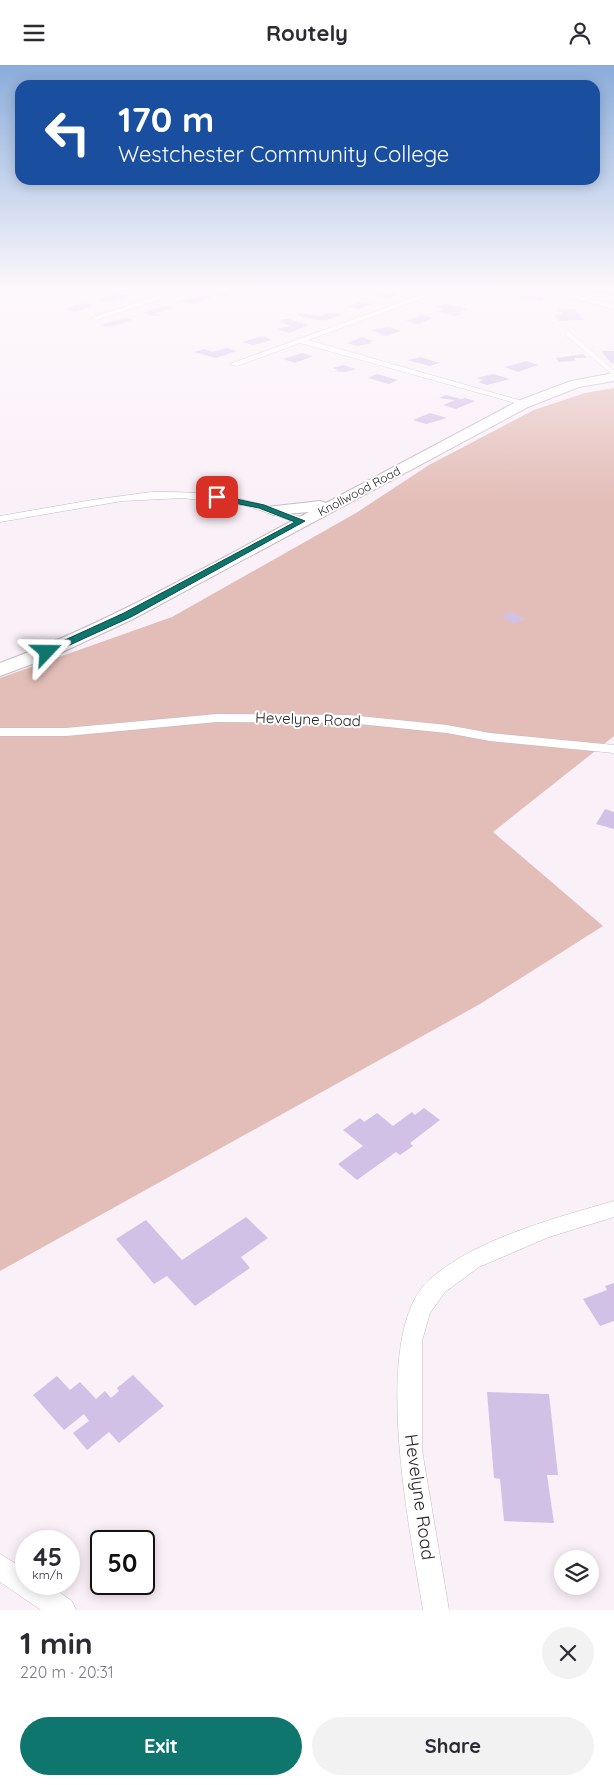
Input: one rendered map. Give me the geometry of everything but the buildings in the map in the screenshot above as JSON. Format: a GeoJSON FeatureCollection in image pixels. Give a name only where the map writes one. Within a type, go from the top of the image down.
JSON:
{"type":"FeatureCollection","features":[{"type":"Feature","properties":{"kind":"main road","name":"Knollwood Road"},"geometry":{"type":"LineString","coordinates":[[0,670],[54,649],[128,615],[523,404],[569,386],[614,377]]}},
{"type":"Feature","properties":{"kind":"main road"},"geometry":{"type":"LineString","coordinates":[[273,510],[336,503]]}},
{"type":"Feature","properties":{"kind":"street"},"geometry":{"type":"LineString","coordinates":[[234,364],[248,359]]}},
{"type":"Feature","properties":{"kind":"street"},"geometry":{"type":"LineString","coordinates":[[365,359],[523,404]]}},
{"type":"Feature","properties":{"kind":"street"},"geometry":{"type":"LineString","coordinates":[[0,519],[110,498],[150,495],[217,497],[273,510],[301,521]]}},
{"type":"Feature","properties":{"kind":"street","name":"Hevelyne Road"},"geometry":{"type":"LineString","coordinates":[[0,732],[66,732],[217,718],[349,719],[447,729],[490,737],[614,749]]}},
{"type":"Feature","properties":{"kind":"street","name":"Hevelyne Road"},"geometry":{"type":"LineString","coordinates":[[436,1610],[410,1450],[411,1341],[420,1309],[437,1286],[472,1261],[544,1230],[614,1209]]}},
{"type":"Feature","properties":{"kind":"street"},"geometry":{"type":"LineString","coordinates":[[0,1567],[63,1610]]}},
{"type":"Feature","properties":{"kind":"lane"},"geometry":{"type":"LineString","coordinates":[[598,359],[614,373]]}},
{"type":"Feature","properties":{"kind":"shaded area"},"geometry":{"type":"Polygon","coordinates":[[[614,388],[614,736],[493,832],[603,926],[480,1004],[0,1271],[0,678],[172,617],[356,513],[429,465],[534,410],[585,393],[614,388]]]}},
{"type":"Feature","properties":{"kind":"route"},"geometry":{"type":"LineString","coordinates":[[47,652],[128,615],[301,521],[261,506],[217,497]]}}]}
